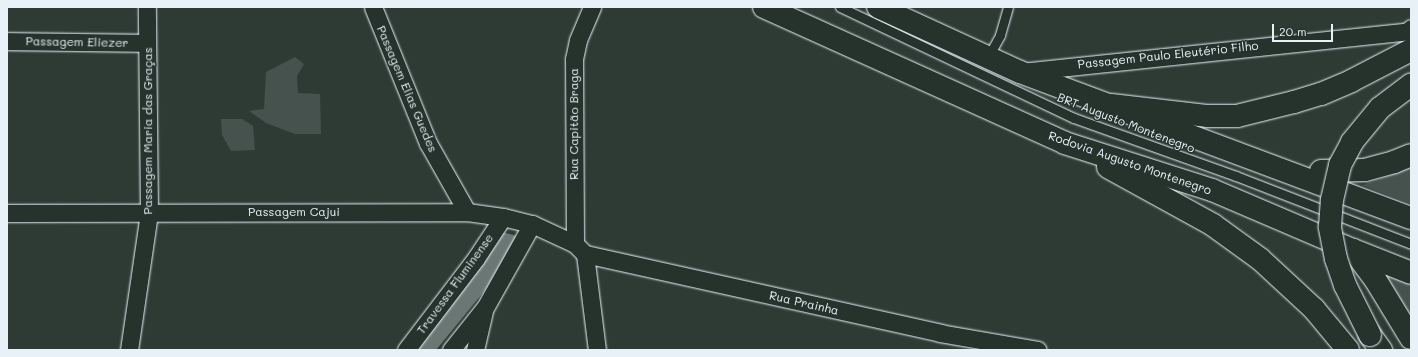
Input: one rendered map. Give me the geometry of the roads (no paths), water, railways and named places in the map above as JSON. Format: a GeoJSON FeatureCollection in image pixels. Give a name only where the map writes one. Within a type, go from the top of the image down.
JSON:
{"type":"FeatureCollection","features":[{"type":"Feature","properties":{"kind":"main road","name":"Rodovia Augusto Montenegro"},"geometry":{"type":"LineString","coordinates":[[764,7],[1065,143],[1212,190],[1411,273]]}},
{"type":"Feature","properties":{"kind":"main road"},"geometry":{"type":"LineString","coordinates":[[878,7],[1020,72],[1411,218]]}},
{"type":"Feature","properties":{"kind":"main road"},"geometry":{"type":"LineString","coordinates":[[1111,105],[1208,116],[1237,116],[1321,94],[1351,81],[1411,50]]}},
{"type":"Feature","properties":{"kind":"main road"},"geometry":{"type":"LineString","coordinates":[[1376,343],[1345,285],[1336,260],[1330,227],[1332,200],[1340,165],[1352,142],[1380,108],[1411,85]]}},
{"type":"Feature","properties":{"kind":"main road"},"geometry":{"type":"LineString","coordinates":[[1065,143],[1212,225],[1248,250],[1314,309],[1348,350]]}},
{"type":"Feature","properties":{"kind":"main road"},"geometry":{"type":"LineString","coordinates":[[1278,169],[1313,171],[1365,170],[1394,162],[1411,155]]}},
{"type":"Feature","properties":{"kind":"main road"},"geometry":{"type":"LineString","coordinates":[[1353,250],[1374,279],[1411,338]]}},
{"type":"Feature","properties":{"kind":"street","name":"Passagem Maria das Graças"},"geometry":{"type":"LineString","coordinates":[[129,350],[149,213],[147,7]]}},
{"type":"Feature","properties":{"kind":"street","name":"Passagem Elias Guedes"},"geometry":{"type":"LineString","coordinates":[[373,7],[428,143],[467,212]]}},
{"type":"Feature","properties":{"kind":"street","name":"Rua Capitão Braga"},"geometry":{"type":"LineString","coordinates":[[592,7],[578,40],[574,59],[580,249],[597,350]]}},
{"type":"Feature","properties":{"kind":"street","name":"Passagem Paulo Eleutério Filho"},"geometry":{"type":"LineString","coordinates":[[1020,72],[1408,31],[1411,28]]}},
{"type":"Feature","properties":{"kind":"street","name":"Passagem Eliezer"},"geometry":{"type":"LineString","coordinates":[[7,41],[147,43]]}},
{"type":"Feature","properties":{"kind":"street","name":"Passagem Cajui"},"geometry":{"type":"LineString","coordinates":[[7,213],[467,212],[503,217],[532,224],[580,249]]}},
{"type":"Feature","properties":{"kind":"street","name":"Travessa Fluminense"},"geometry":{"type":"LineString","coordinates":[[406,350],[476,258],[503,217]]}},
{"type":"Feature","properties":{"kind":"street"},"geometry":{"type":"LineString","coordinates":[[451,350],[486,306],[532,224]]}},
{"type":"Feature","properties":{"kind":"street","name":"Rua Prainha"},"geometry":{"type":"LineString","coordinates":[[580,249],[940,333],[1038,350]]}},
{"type":"Feature","properties":{"kind":"street"},"geometry":{"type":"LineString","coordinates":[[475,350],[486,306]]}},
{"type":"Feature","properties":{"kind":"lane","name":"BRT Augusto Montenegro"},"geometry":{"type":"LineString","coordinates":[[840,7],[1074,118],[1236,176],[1411,244]]}},
{"type":"Feature","properties":{"kind":"lane"},"geometry":{"type":"LineString","coordinates":[[988,57],[1000,35],[1008,7]]}}]}
